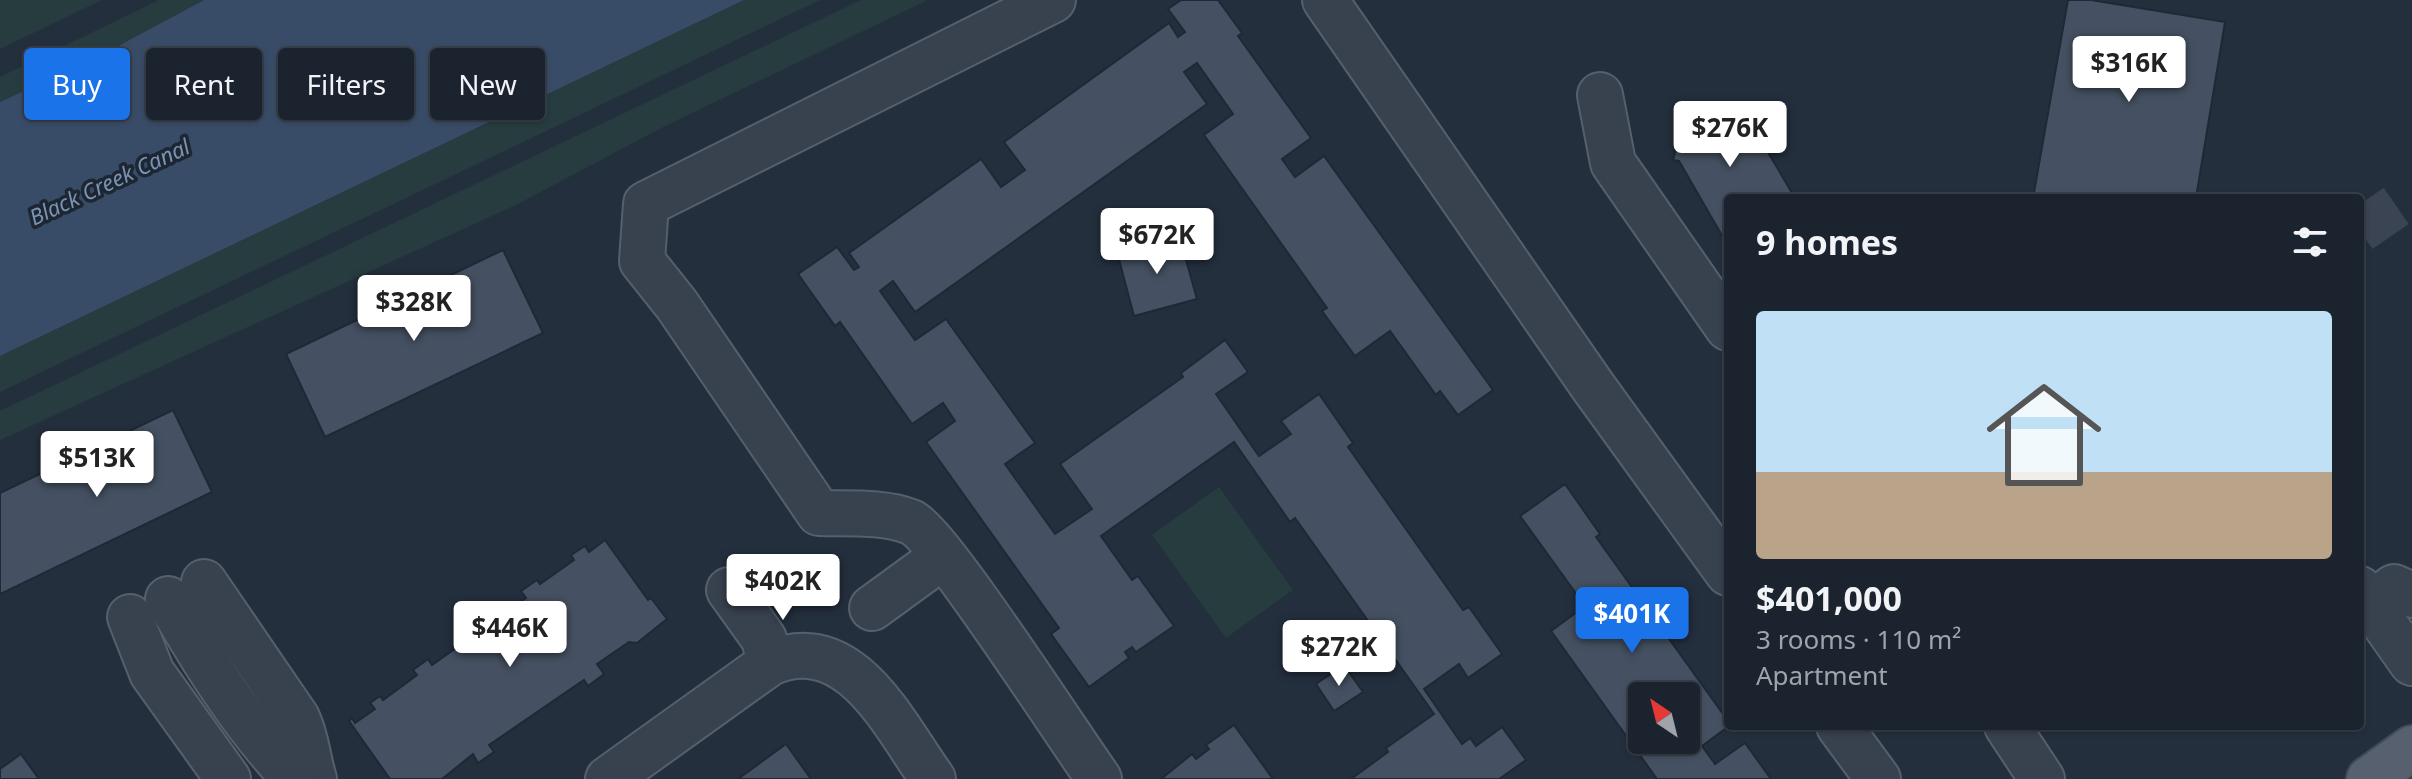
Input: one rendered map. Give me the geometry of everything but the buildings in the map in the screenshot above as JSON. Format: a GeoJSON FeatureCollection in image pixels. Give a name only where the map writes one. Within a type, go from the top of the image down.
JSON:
{"type":"FeatureCollection","features":[{"type":"Feature","properties":{"kind":"main road"},"geometry":{"type":"LineString","coordinates":[[2369,779],[2412,748]]}},
{"type":"Feature","properties":{"kind":"street"},"geometry":{"type":"LineString","coordinates":[[1053,0],[646,204],[642,261],[677,305],[819,513],[875,515],[913,523],[942,557],[1099,779]]}},
{"type":"Feature","properties":{"kind":"street"},"geometry":{"type":"LineString","coordinates":[[1325,0],[1594,388],[1724,567]]}},
{"type":"Feature","properties":{"kind":"street"},"geometry":{"type":"LineString","coordinates":[[1600,95],[1613,163],[1724,322]]}},
{"type":"Feature","properties":{"kind":"street"},"geometry":{"type":"LineString","coordinates":[[872,608],[942,557]]}},
{"type":"Feature","properties":{"kind":"street"},"geometry":{"type":"LineString","coordinates":[[734,598],[764,639],[790,658]]}},
{"type":"Feature","properties":{"kind":"street"},"geometry":{"type":"LineString","coordinates":[[228,779],[152,673],[168,599],[198,651],[291,778]]}},
{"type":"Feature","properties":{"kind":"street"},"geometry":{"type":"LineString","coordinates":[[2380,601],[2412,663]]}},
{"type":"Feature","properties":{"kind":"street"},"geometry":{"type":"LineString","coordinates":[[608,779],[790,658],[826,656],[853,674],[933,779]]}},
{"type":"Feature","properties":{"kind":"street"},"geometry":{"type":"LineString","coordinates":[[1842,730],[1878,779]]}},
{"type":"Feature","properties":{"kind":"street"},"geometry":{"type":"LineString","coordinates":[[2010,730],[2042,779]]}},
{"type":"Feature","properties":{"kind":"green space"},"geometry":{"type":"Polygon","coordinates":[[[0,0],[102,0],[0,49],[0,0]]]}},
{"type":"Feature","properties":{"kind":"green space"},"geometry":{"type":"Polygon","coordinates":[[[159,0],[204,0],[114,48],[60,48],[159,0]]]}},
{"type":"Feature","properties":{"kind":"green space"},"geometry":{"type":"Polygon","coordinates":[[[744,0],[820,0],[0,392],[0,356],[493,120],[545,120],[545,95],[744,0]]]}},
{"type":"Feature","properties":{"kind":"green space"},"geometry":{"type":"Polygon","coordinates":[[[861,0],[928,0],[663,127],[518,204],[0,440],[0,411],[861,0]]]}},
{"type":"Feature","properties":{"kind":"green space"},"geometry":{"type":"Polygon","coordinates":[[[24,65],[24,91],[0,102],[0,77],[24,65]]]}},
{"type":"Feature","properties":{"kind":"green space"},"geometry":{"type":"Polygon","coordinates":[[[1219,487],[1293,590],[1226,638],[1152,535],[1219,487]]]}},
{"type":"Feature","properties":{"kind":"water","name":"Black Creek Canal"},"geometry":{"type":"Polygon","coordinates":[[[204,0],[744,0],[545,95],[545,48],[430,48],[430,120],[493,120],[0,356],[0,102],[24,91],[24,120],[130,120],[130,48],[114,48],[204,0]]]}},
{"type":"Feature","properties":{"kind":"tunnel"},"geometry":{"type":"LineString","coordinates":[[2364,228],[2412,195]]}}]}
